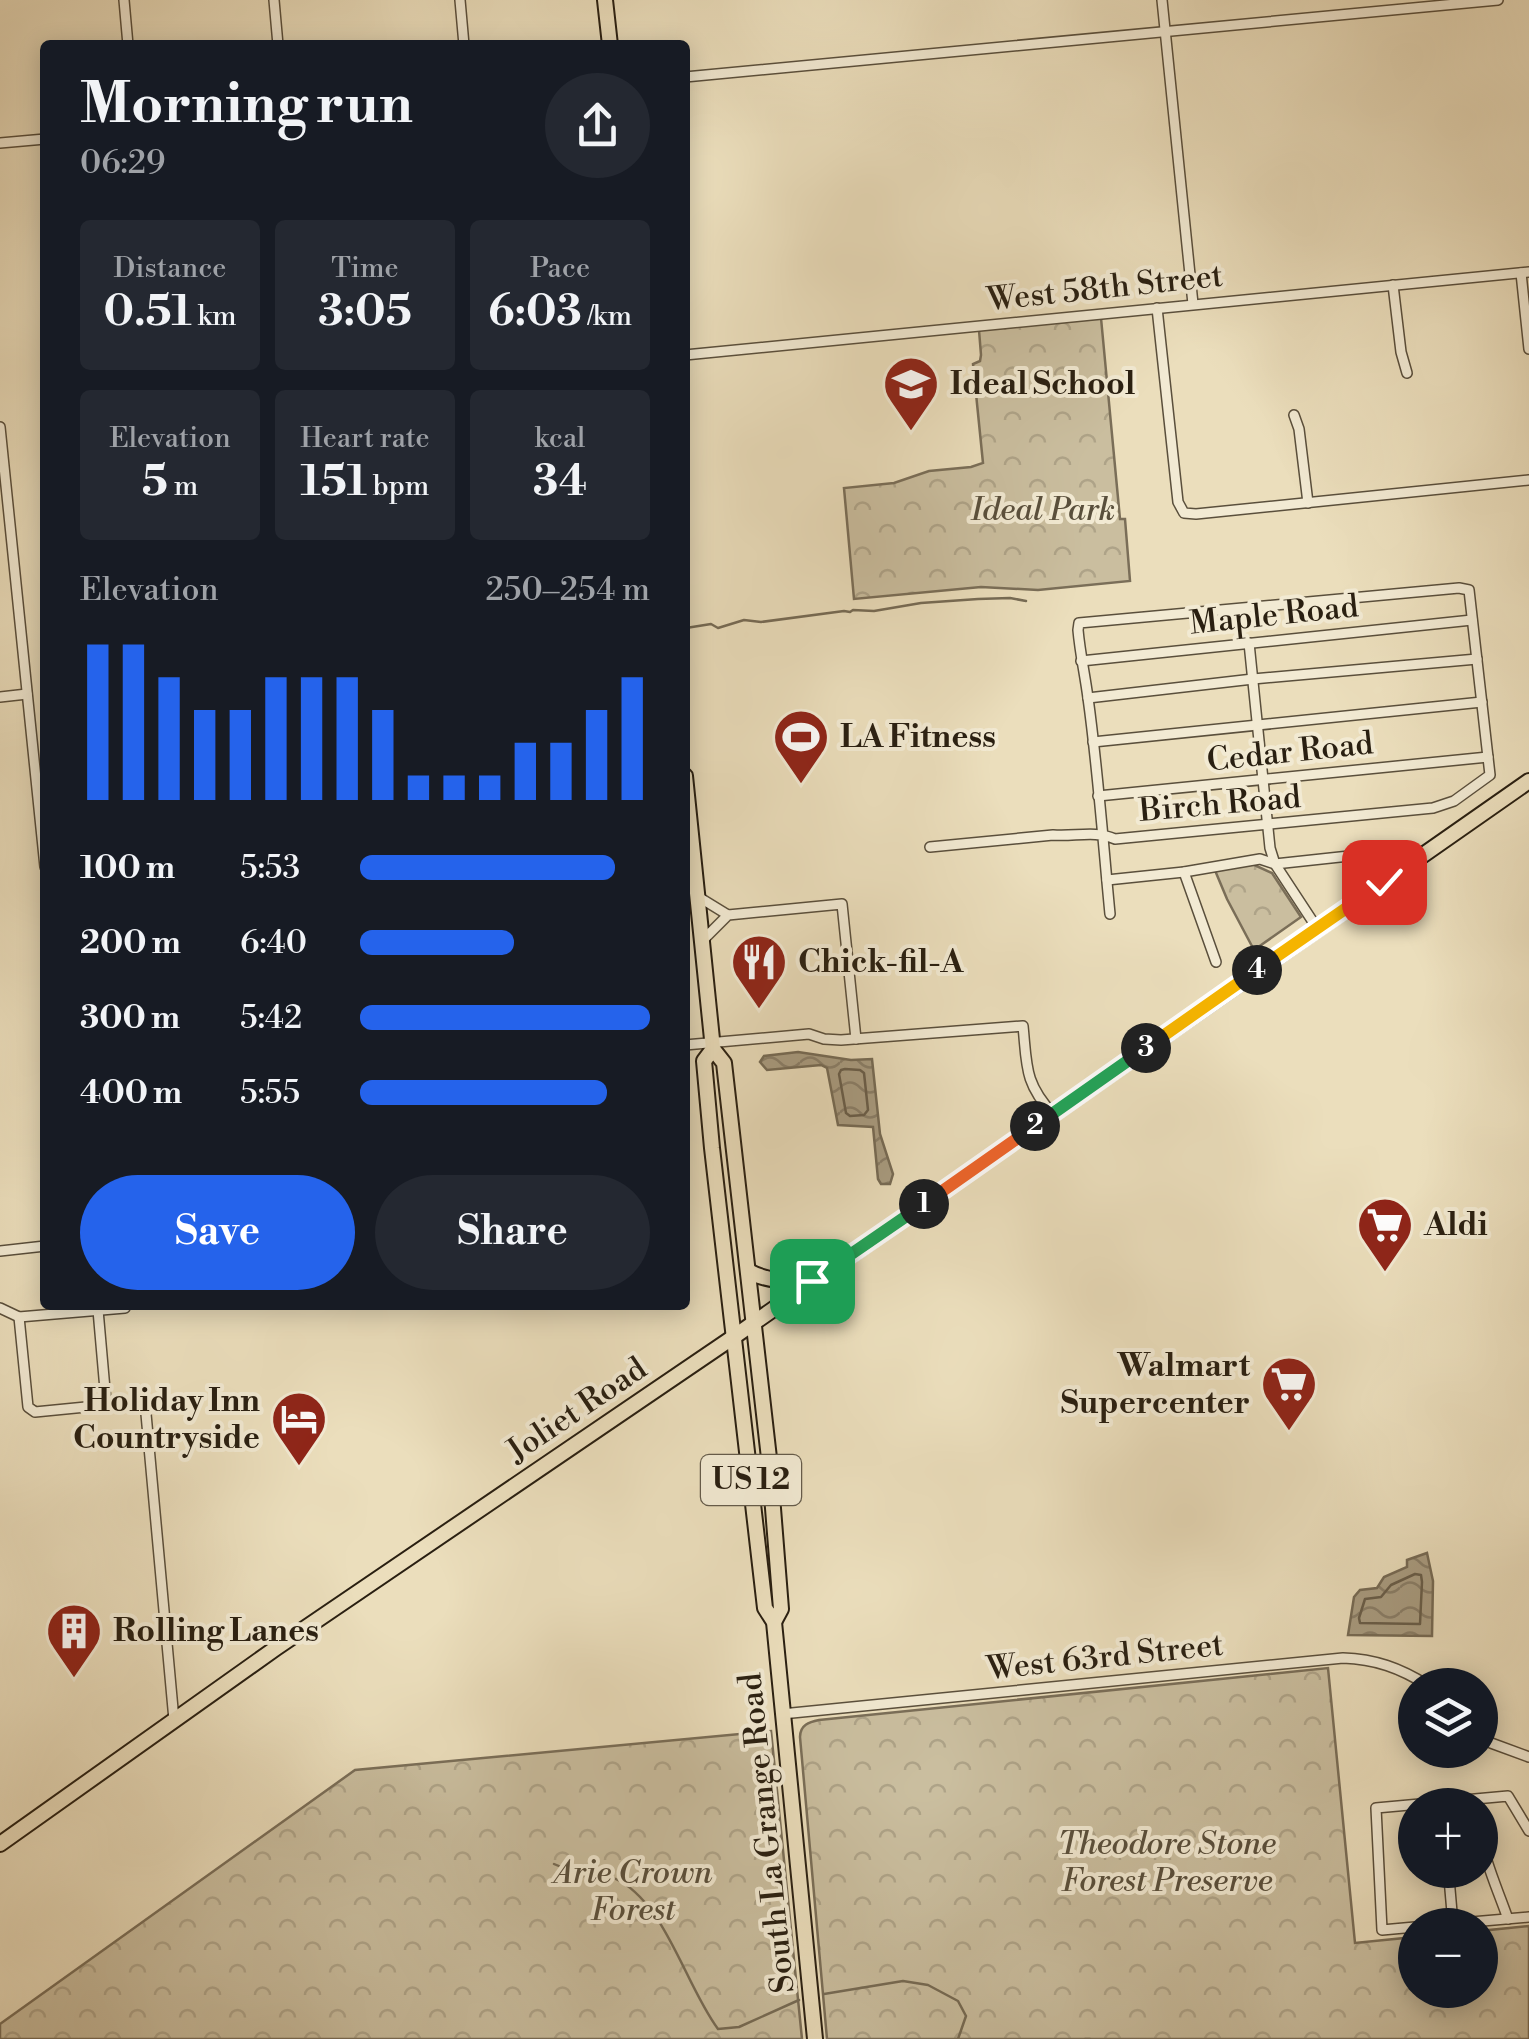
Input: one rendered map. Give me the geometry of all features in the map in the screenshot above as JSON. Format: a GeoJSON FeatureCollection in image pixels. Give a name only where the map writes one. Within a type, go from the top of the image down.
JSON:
{"type":"FeatureCollection","features":[{"type":"Feature","properties":{"kind":"main road"},"geometry":{"type":"LineString","coordinates":[[606,0],[610,40]]}},
{"type":"Feature","properties":{"kind":"main road","name":"Joliet Road"},"geometry":{"type":"LineString","coordinates":[[0,1844],[276,1648],[735,1336],[1529,780]]}},
{"type":"Feature","properties":{"kind":"main road","name":"South La Grange Road"},"geometry":{"type":"LineString","coordinates":[[690,826],[712,1046],[724,1063],[769,1458],[781,1608],[774,1622]]}},
{"type":"Feature","properties":{"kind":"main road","name":"South La Grange Road"},"geometry":{"type":"LineString","coordinates":[[712,1046],[704,1061],[712,1148],[765,1608],[774,1622],[815,2039]]}},
{"type":"Feature","properties":{"kind":"main road"},"geometry":{"type":"LineString","coordinates":[[748,1271],[777,1280],[812,1281]]}},
{"type":"Feature","properties":{"kind":"street"},"geometry":{"type":"LineString","coordinates":[[124,0],[128,40]]}},
{"type":"Feature","properties":{"kind":"street"},"geometry":{"type":"LineString","coordinates":[[274,0],[278,40]]}},
{"type":"Feature","properties":{"kind":"street"},"geometry":{"type":"LineString","coordinates":[[460,0],[464,40]]}},
{"type":"Feature","properties":{"kind":"street"},"geometry":{"type":"LineString","coordinates":[[1162,0],[1193,304]]}},
{"type":"Feature","properties":{"kind":"street"},"geometry":{"type":"LineString","coordinates":[[690,77],[1498,0]]}},
{"type":"Feature","properties":{"kind":"street"},"geometry":{"type":"LineString","coordinates":[[0,143],[40,139]]}},
{"type":"Feature","properties":{"kind":"street"},"geometry":{"type":"LineString","coordinates":[[1525,272],[1529,349]]}},
{"type":"Feature","properties":{"kind":"street","name":"West 58th Street"},"geometry":{"type":"LineString","coordinates":[[690,354],[1525,272]]}},
{"type":"Feature","properties":{"kind":"street"},"geometry":{"type":"LineString","coordinates":[[1393,285],[1400,352],[1407,373]]}},
{"type":"Feature","properties":{"kind":"street"},"geometry":{"type":"LineString","coordinates":[[1157,308],[1178,502],[1184,513],[1529,480]]}},
{"type":"Feature","properties":{"kind":"street"},"geometry":{"type":"LineString","coordinates":[[1294,416],[1308,503]]}},
{"type":"Feature","properties":{"kind":"street"},"geometry":{"type":"LineString","coordinates":[[0,427],[40,819]]}},
{"type":"Feature","properties":{"kind":"street"},"geometry":{"type":"LineString","coordinates":[[1110,914],[1079,623],[1468,590],[1488,757]]}},
{"type":"Feature","properties":{"kind":"street","name":"Maple Road"},"geometry":{"type":"LineString","coordinates":[[1081,660],[1472,620]]}},
{"type":"Feature","properties":{"kind":"street"},"geometry":{"type":"LineString","coordinates":[[1249,642],[1270,848],[1317,928]]}},
{"type":"Feature","properties":{"kind":"street"},"geometry":{"type":"LineString","coordinates":[[1088,698],[1476,659]]}},
{"type":"Feature","properties":{"kind":"street"},"geometry":{"type":"LineString","coordinates":[[0,697],[27,694]]}},
{"type":"Feature","properties":{"kind":"street"},"geometry":{"type":"LineString","coordinates":[[1093,742],[1482,702]]}},
{"type":"Feature","properties":{"kind":"street","name":"Cedar Road"},"geometry":{"type":"LineString","coordinates":[[1098,796],[1488,757]]}},
{"type":"Feature","properties":{"kind":"street","name":"Birch Road"},"geometry":{"type":"LineString","coordinates":[[930,847],[1053,835],[1102,833],[1115,839],[1444,806],[1490,775],[1488,757]]}},
{"type":"Feature","properties":{"kind":"street"},"geometry":{"type":"LineString","coordinates":[[1107,880],[1260,860],[1276,864],[1377,853]]}},
{"type":"Feature","properties":{"kind":"street"},"geometry":{"type":"LineString","coordinates":[[1184,872],[1216,962]]}},
{"type":"Feature","properties":{"kind":"street"},"geometry":{"type":"LineString","coordinates":[[697,896],[728,916]]}},
{"type":"Feature","properties":{"kind":"street"},"geometry":{"type":"LineString","coordinates":[[702,941],[728,916],[842,904],[856,1039]]}},
{"type":"Feature","properties":{"kind":"street"},"geometry":{"type":"LineString","coordinates":[[690,1046],[810,1034],[824,1039],[856,1039],[1023,1026],[1029,1080],[1053,1114]]}},
{"type":"Feature","properties":{"kind":"street"},"geometry":{"type":"LineString","coordinates":[[0,1251],[40,1247]]}},
{"type":"Feature","properties":{"kind":"street"},"geometry":{"type":"LineString","coordinates":[[0,1308],[19,1317],[98,1310],[106,1402],[36,1412],[28,1407],[19,1317]]}},
{"type":"Feature","properties":{"kind":"street"},"geometry":{"type":"LineString","coordinates":[[145,1403],[174,1720]]}},
{"type":"Feature","properties":{"kind":"street","name":"West 63rd Street"},"geometry":{"type":"LineString","coordinates":[[782,1714],[1343,1658],[1398,1668]]}},
{"type":"Feature","properties":{"kind":"street"},"geometry":{"type":"LineString","coordinates":[[1498,1746],[1529,1757]]}},
{"type":"Feature","properties":{"kind":"street"},"geometry":{"type":"LineString","coordinates":[[1498,1798],[1508,1796],[1529,1831]]}},
{"type":"Feature","properties":{"kind":"street"},"geometry":{"type":"LineString","coordinates":[[1398,1807],[1376,1808],[1382,1930],[1398,1929]]}},
{"type":"Feature","properties":{"kind":"street"},"geometry":{"type":"LineString","coordinates":[[1497,1888],[1508,1918]]}},
{"type":"Feature","properties":{"kind":"street"},"geometry":{"type":"LineString","coordinates":[[1498,1919],[1529,1917]]}},
{"type":"Feature","properties":{"kind":"green space","name":"Ideal Park"},"geometry":{"type":"Polygon","coordinates":[[[1101,318],[1120,519],[1125,519],[1130,581],[1038,590],[981,587],[854,599],[844,488],[894,483],[929,471],[983,463],[973,364],[980,361],[979,330],[1101,318]]]}},
{"type":"Feature","properties":{"kind":"green space"},"geometry":{"type":"Polygon","coordinates":[[[1250,863],[1272,873],[1301,917],[1254,950],[1214,868],[1250,863]]]}},
{"type":"Feature","properties":{"kind":"green space","name":"Theodore Stone Forest Preserve"},"geometry":{"type":"Polygon","coordinates":[[[1328,1668],[1355,1943],[1398,1939],[1398,2008],[1498,2008],[1498,1929],[1529,1926],[1529,2039],[827,2039],[800,1737],[806,1725],[819,1720],[1328,1668]]]}},
{"type":"Feature","properties":{"kind":"green space","name":"Arie Crown Forest"},"geometry":{"type":"Polygon","coordinates":[[[771,1731],[802,2039],[0,2039],[0,2024],[355,1770],[771,1731]]]}},
{"type":"Feature","properties":{"kind":"water"},"geometry":{"type":"Polygon","coordinates":[[[798,1052],[872,1059],[880,1134],[893,1174],[890,1184],[881,1184],[878,1179],[873,1127],[838,1125],[827,1068],[821,1065],[767,1070],[760,1062],[764,1056],[798,1052]]]}},
{"type":"Feature","properties":{"kind":"water"},"geometry":{"type":"Polygon","coordinates":[[[1427,1553],[1433,1581],[1432,1636],[1348,1635],[1354,1597],[1360,1590],[1377,1588],[1384,1577],[1407,1567],[1407,1560],[1427,1553]]]}},
{"type":"Feature","properties":{"kind":"waterway"},"geometry":{"type":"LineString","coordinates":[[690,627],[711,624],[718,628],[744,620],[761,622],[921,603],[1010,598],[1026,601]]}},
{"type":"Feature","properties":{"kind":"waterway"},"geometry":{"type":"LineString","coordinates":[[554,1864],[612,1877],[636,1893],[663,1928],[718,2029],[739,2027],[799,2000]]}},
{"type":"Feature","properties":{"kind":"waterway"},"geometry":{"type":"LineString","coordinates":[[824,1994],[903,1981],[928,1985],[958,2001],[966,2016],[958,2039]]}},
{"type":"Feature","properties":{"kind":"waterway"},"geometry":{"type":"LineString","coordinates":[[1085,2039],[1090,2039]]}},
{"type":"Feature","properties":{"kind":"place","name":"Ideal School"},"geometry":{"type":"Point","coordinates":[911,433]}},
{"type":"Feature","properties":{"kind":"place","name":"LA Fitness"},"geometry":{"type":"Point","coordinates":[801,786]}},
{"type":"Feature","properties":{"kind":"place","name":"Chick-fil-A"},"geometry":{"type":"Point","coordinates":[759,1011]}},
{"type":"Feature","properties":{"kind":"place","name":"Aldi"},"geometry":{"type":"Point","coordinates":[1385,1274]}},
{"type":"Feature","properties":{"kind":"place","name":"Walmart Supercenter"},"geometry":{"type":"Point","coordinates":[1289,1433]}},
{"type":"Feature","properties":{"kind":"place","name":"Holiday Inn Countryside"},"geometry":{"type":"Point","coordinates":[299,1468]}},
{"type":"Feature","properties":{"kind":"place","name":"Rolling Lanes"},"geometry":{"type":"Point","coordinates":[74,1680]}},
{"type":"Feature","properties":{"kind":"route"},"geometry":{"type":"LineString","coordinates":[[812,1281],[1384,882]]}}]}
